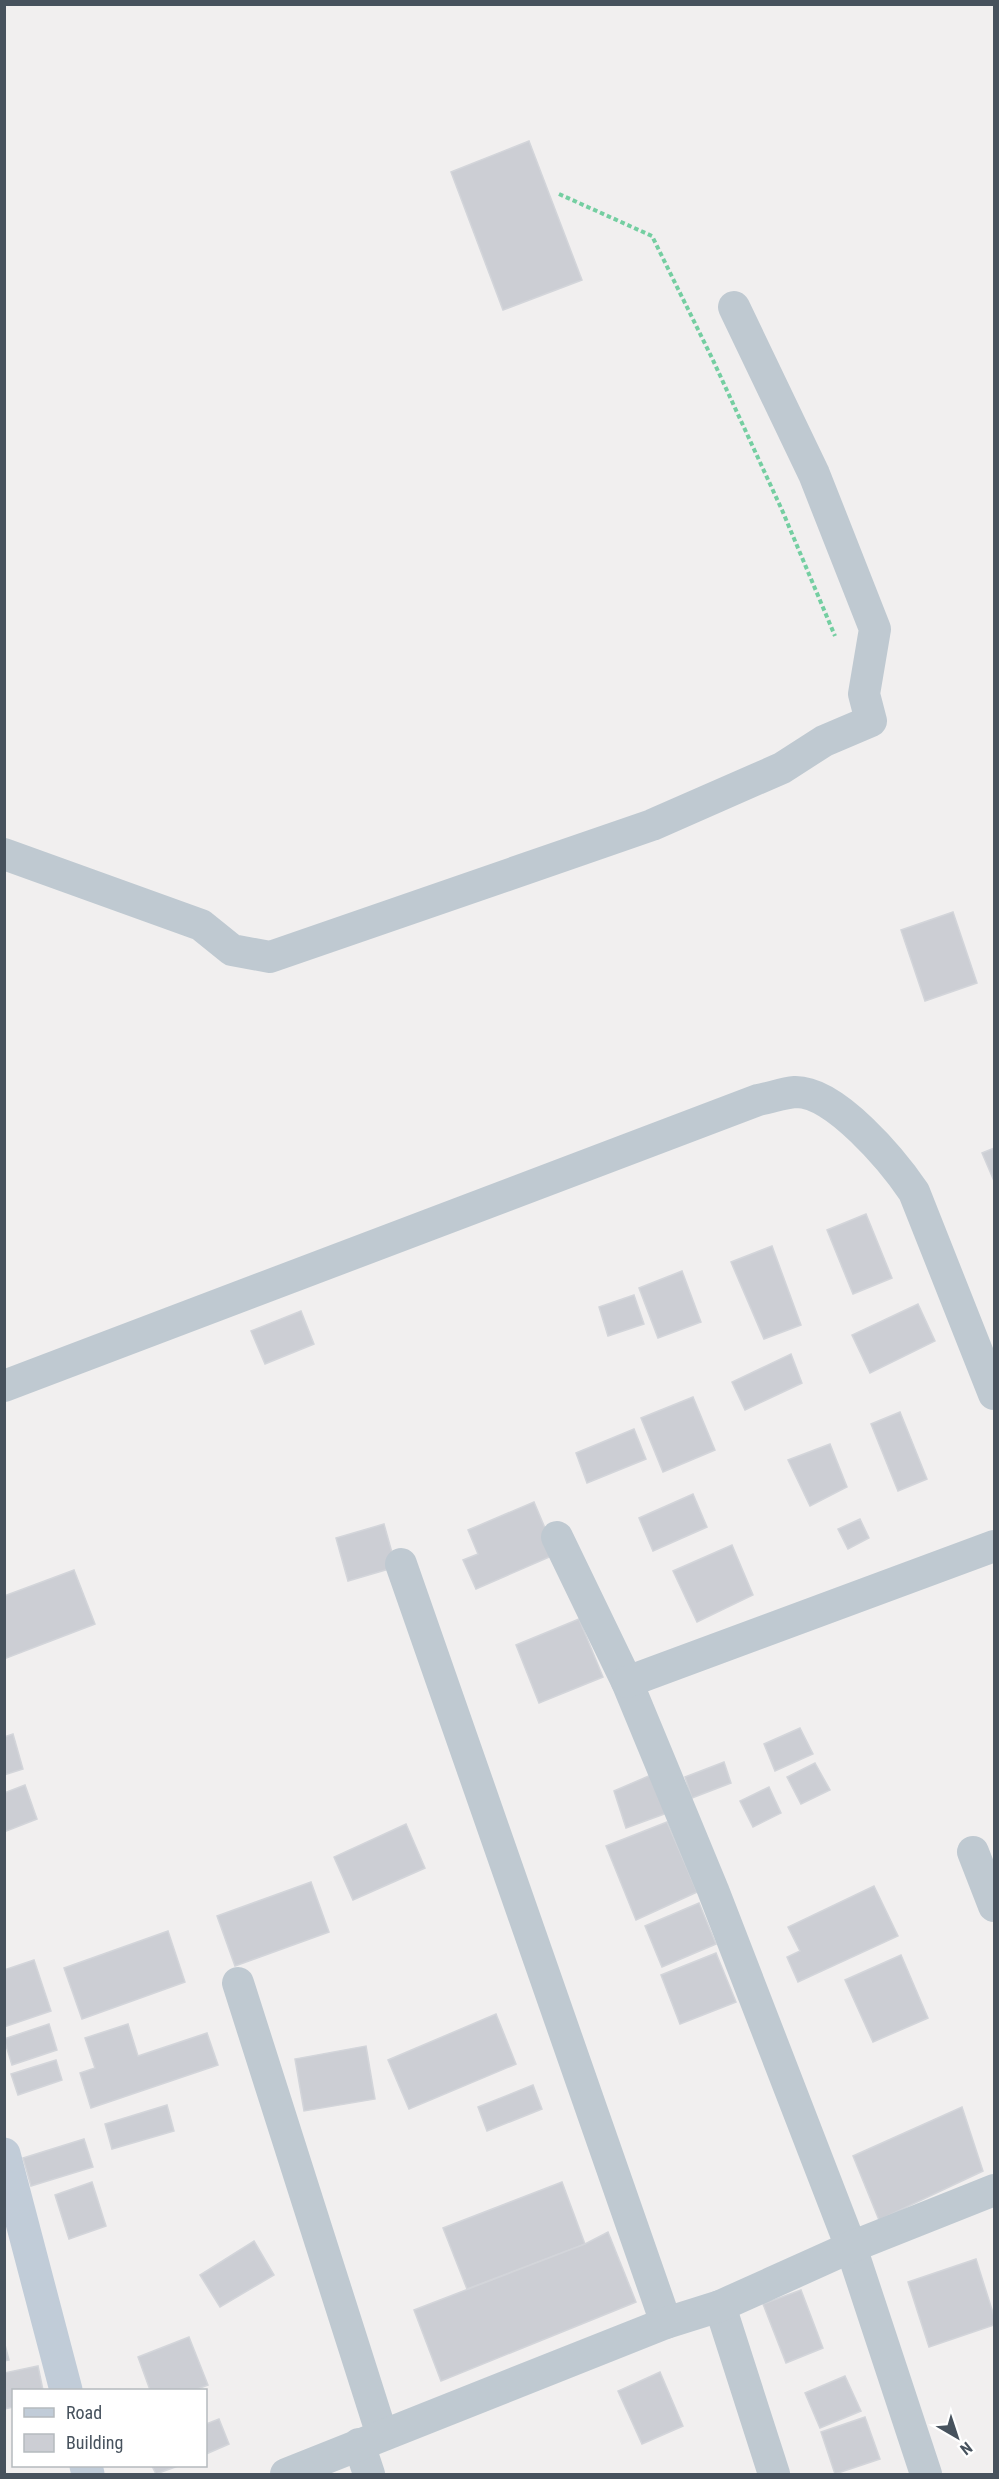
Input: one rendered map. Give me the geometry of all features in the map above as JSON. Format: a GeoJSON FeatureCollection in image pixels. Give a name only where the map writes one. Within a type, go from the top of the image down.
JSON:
{"type":"FeatureCollection","features":[{"type":"Feature","properties":{"kind":"main road"},"geometry":{"type":"LineString","coordinates":[[4,2154],[65,2389]]}},
{"type":"Feature","properties":{"kind":"street"},"geometry":{"type":"LineString","coordinates":[[4,854],[201,925],[232,950],[270,957],[652,825],[782,768],[824,741],[871,721],[864,694],[875,629],[814,474],[734,307]]}},
{"type":"Feature","properties":{"kind":"street"},"geometry":{"type":"LineString","coordinates":[[4,1386],[758,1100],[796,1092],[827,1101],[844,1113],[901,1173],[914,1192],[994,1394]]}},
{"type":"Feature","properties":{"kind":"street"},"geometry":{"type":"LineString","coordinates":[[556,1537],[627,1682],[713,1890],[851,2247],[926,2475]]}},
{"type":"Feature","properties":{"kind":"street"},"geometry":{"type":"LineString","coordinates":[[627,1682],[994,1546]]}},
{"type":"Feature","properties":{"kind":"street"},"geometry":{"type":"LineString","coordinates":[[401,1564],[666,2323]]}},
{"type":"Feature","properties":{"kind":"street"},"geometry":{"type":"LineString","coordinates":[[973,1852],[994,1906]]}},
{"type":"Feature","properties":{"kind":"street"},"geometry":{"type":"LineString","coordinates":[[238,1983],[370,2440],[369,2475]]}},
{"type":"Feature","properties":{"kind":"street"},"geometry":{"type":"LineString","coordinates":[[286,2475],[666,2323],[720,2306],[851,2247],[994,2190]]}},
{"type":"Feature","properties":{"kind":"street"},"geometry":{"type":"LineString","coordinates":[[720,2306],[774,2475]]}},
{"type":"Feature","properties":{"kind":"path"},"geometry":{"type":"LineString","coordinates":[[559,194],[652,236],[772,488],[837,640]]}},
{"type":"Feature","properties":{"kind":"building"},"geometry":{"type":"Polygon","coordinates":[[[529,141],[582,280],[503,310],[451,172],[529,141]]]}},
{"type":"Feature","properties":{"kind":"building"},"geometry":{"type":"Polygon","coordinates":[[[953,912],[977,983],[925,1001],[901,930],[953,912]]]}},
{"type":"Feature","properties":{"kind":"building"},"geometry":{"type":"Polygon","coordinates":[[[994,1148],[994,1181],[982,1153],[994,1148]]]}},
{"type":"Feature","properties":{"kind":"building"},"geometry":{"type":"Polygon","coordinates":[[[866,1214],[892,1278],[853,1294],[827,1230],[866,1214]]]}},
{"type":"Feature","properties":{"kind":"building"},"geometry":{"type":"Polygon","coordinates":[[[772,1246],[801,1325],[764,1339],[731,1262],[772,1246]]]}},
{"type":"Feature","properties":{"kind":"building"},"geometry":{"type":"Polygon","coordinates":[[[682,1271],[701,1322],[658,1338],[639,1288],[682,1271]]]}},
{"type":"Feature","properties":{"kind":"building"},"geometry":{"type":"Polygon","coordinates":[[[634,1295],[644,1324],[608,1336],[599,1307],[634,1295]]]}},
{"type":"Feature","properties":{"kind":"building"},"geometry":{"type":"Polygon","coordinates":[[[918,1304],[935,1341],[870,1373],[852,1335],[918,1304]]]}},
{"type":"Feature","properties":{"kind":"building"},"geometry":{"type":"Polygon","coordinates":[[[301,1311],[314,1344],[265,1364],[251,1331],[301,1311]]]}},
{"type":"Feature","properties":{"kind":"building"},"geometry":{"type":"Polygon","coordinates":[[[791,1354],[802,1383],[745,1410],[732,1382],[791,1354]]]}},
{"type":"Feature","properties":{"kind":"building"},"geometry":{"type":"Polygon","coordinates":[[[693,1397],[715,1450],[663,1472],[641,1418],[693,1397]]]}},
{"type":"Feature","properties":{"kind":"building"},"geometry":{"type":"Polygon","coordinates":[[[900,1412],[927,1479],[898,1491],[871,1424],[900,1412]]]}},
{"type":"Feature","properties":{"kind":"building"},"geometry":{"type":"Polygon","coordinates":[[[634,1429],[646,1459],[587,1483],[576,1453],[634,1429]]]}},
{"type":"Feature","properties":{"kind":"building"},"geometry":{"type":"Polygon","coordinates":[[[830,1444],[847,1487],[810,1506],[788,1460],[830,1444]]]}},
{"type":"Feature","properties":{"kind":"building"},"geometry":{"type":"Polygon","coordinates":[[[693,1494],[707,1527],[653,1551],[639,1518],[693,1494]]]}},
{"type":"Feature","properties":{"kind":"building"},"geometry":{"type":"Polygon","coordinates":[[[534,1502],[556,1554],[476,1589],[463,1560],[478,1554],[468,1530],[534,1502]]]}},
{"type":"Feature","properties":{"kind":"building"},"geometry":{"type":"Polygon","coordinates":[[[860,1519],[869,1538],[848,1549],[838,1529],[860,1519]]]}},
{"type":"Feature","properties":{"kind":"building"},"geometry":{"type":"Polygon","coordinates":[[[384,1524],[396,1567],[348,1581],[336,1538],[384,1524]]]}},
{"type":"Feature","properties":{"kind":"building"},"geometry":{"type":"Polygon","coordinates":[[[732,1545],[753,1595],[697,1622],[673,1571],[732,1545]]]}},
{"type":"Feature","properties":{"kind":"building"},"geometry":{"type":"Polygon","coordinates":[[[74,1570],[95,1624],[4,1659],[4,1596],[74,1570]]]}},
{"type":"Feature","properties":{"kind":"building"},"geometry":{"type":"Polygon","coordinates":[[[579,1619],[603,1677],[539,1703],[516,1645],[579,1619]]]}},
{"type":"Feature","properties":{"kind":"building"},"geometry":{"type":"Polygon","coordinates":[[[800,1728],[813,1754],[775,1771],[764,1744],[800,1728]]]}},
{"type":"Feature","properties":{"kind":"building"},"geometry":{"type":"Polygon","coordinates":[[[13,1734],[23,1769],[4,1775],[4,1737],[13,1734]]]}},
{"type":"Feature","properties":{"kind":"building"},"geometry":{"type":"Polygon","coordinates":[[[724,1762],[731,1783],[692,1798],[685,1777],[724,1762]]]}},
{"type":"Feature","properties":{"kind":"building"},"geometry":{"type":"Polygon","coordinates":[[[815,1763],[830,1790],[801,1804],[787,1777],[815,1763]]]}},
{"type":"Feature","properties":{"kind":"building"},"geometry":{"type":"Polygon","coordinates":[[[651,1775],[667,1813],[626,1828],[614,1791],[651,1775]]]}},
{"type":"Feature","properties":{"kind":"building"},"geometry":{"type":"Polygon","coordinates":[[[25,1785],[37,1819],[4,1832],[4,1793],[25,1785]]]}},
{"type":"Feature","properties":{"kind":"building"},"geometry":{"type":"Polygon","coordinates":[[[769,1787],[781,1813],[753,1827],[740,1801],[769,1787]]]}},
{"type":"Feature","properties":{"kind":"building"},"geometry":{"type":"Polygon","coordinates":[[[667,1822],[697,1892],[636,1920],[606,1846],[667,1822]]]}},
{"type":"Feature","properties":{"kind":"building"},"geometry":{"type":"Polygon","coordinates":[[[406,1824],[425,1868],[353,1900],[334,1857],[406,1824]]]}},
{"type":"Feature","properties":{"kind":"building"},"geometry":{"type":"Polygon","coordinates":[[[311,1882],[329,1932],[235,1966],[217,1916],[311,1882]]]}},
{"type":"Feature","properties":{"kind":"building"},"geometry":{"type":"Polygon","coordinates":[[[874,1886],[898,1936],[798,1982],[787,1957],[800,1951],[788,1927],[874,1886]]]}},
{"type":"Feature","properties":{"kind":"building"},"geometry":{"type":"Polygon","coordinates":[[[699,1903],[716,1944],[662,1967],[645,1926],[699,1903]]]}},
{"type":"Feature","properties":{"kind":"building"},"geometry":{"type":"Polygon","coordinates":[[[168,1931],[185,1982],[82,2019],[64,1968],[168,1931]]]}},
{"type":"Feature","properties":{"kind":"building"},"geometry":{"type":"Polygon","coordinates":[[[716,1953],[736,2002],[680,2024],[661,1975],[716,1953]]]}},
{"type":"Feature","properties":{"kind":"building"},"geometry":{"type":"Polygon","coordinates":[[[901,1955],[928,2018],[873,2042],[845,1980],[901,1955]]]}},
{"type":"Feature","properties":{"kind":"building"},"geometry":{"type":"Polygon","coordinates":[[[34,1960],[51,2011],[4,2027],[4,1970],[34,1960]]]}},
{"type":"Feature","properties":{"kind":"building"},"geometry":{"type":"Polygon","coordinates":[[[496,2014],[516,2064],[409,2109],[388,2060],[496,2014]]]}},
{"type":"Feature","properties":{"kind":"building"},"geometry":{"type":"Polygon","coordinates":[[[49,2024],[57,2050],[12,2065],[4,2039],[49,2024]]]}},
{"type":"Feature","properties":{"kind":"building"},"geometry":{"type":"Polygon","coordinates":[[[128,2024],[138,2056],[207,2033],[218,2065],[91,2108],[80,2073],[95,2068],[85,2038],[128,2024]]]}},
{"type":"Feature","properties":{"kind":"building"},"geometry":{"type":"Polygon","coordinates":[[[366,2046],[375,2099],[304,2111],[295,2059],[366,2046]]]}},
{"type":"Feature","properties":{"kind":"building"},"geometry":{"type":"Polygon","coordinates":[[[56,2060],[62,2080],[18,2095],[11,2074],[56,2060]]]}},
{"type":"Feature","properties":{"kind":"building"},"geometry":{"type":"Polygon","coordinates":[[[533,2085],[542,2109],[487,2131],[478,2107],[533,2085]]]}},
{"type":"Feature","properties":{"kind":"building"},"geometry":{"type":"Polygon","coordinates":[[[167,2105],[174,2131],[112,2149],[105,2124],[167,2105]]]}},
{"type":"Feature","properties":{"kind":"building"},"geometry":{"type":"Polygon","coordinates":[[[962,2107],[983,2171],[879,2220],[853,2156],[962,2107]]]}},
{"type":"Feature","properties":{"kind":"building"},"geometry":{"type":"Polygon","coordinates":[[[84,2139],[93,2167],[31,2186],[23,2158],[84,2139]]]}},
{"type":"Feature","properties":{"kind":"building"},"geometry":{"type":"Polygon","coordinates":[[[92,2182],[106,2226],[69,2239],[55,2195],[92,2182]]]}},
{"type":"Feature","properties":{"kind":"building"},"geometry":{"type":"Polygon","coordinates":[[[562,2182],[585,2244],[467,2289],[443,2228],[562,2182]]]}},
{"type":"Feature","properties":{"kind":"building"},"geometry":{"type":"Polygon","coordinates":[[[608,2232],[636,2302],[441,2381],[414,2310],[585,2244],[608,2232]]]}},
{"type":"Feature","properties":{"kind":"building"},"geometry":{"type":"Polygon","coordinates":[[[254,2241],[274,2275],[220,2307],[200,2275],[254,2241]]]}},
{"type":"Feature","properties":{"kind":"building"},"geometry":{"type":"Polygon","coordinates":[[[976,2259],[994,2316],[994,2325],[929,2347],[908,2282],[976,2259]]]}},
{"type":"Feature","properties":{"kind":"building"},"geometry":{"type":"Polygon","coordinates":[[[801,2290],[823,2348],[786,2363],[763,2304],[801,2290]]]}},
{"type":"Feature","properties":{"kind":"building"},"geometry":{"type":"Polygon","coordinates":[[[189,2337],[208,2385],[198,2389],[150,2389],[138,2357],[189,2337]]]}},
{"type":"Feature","properties":{"kind":"building"},"geometry":{"type":"Polygon","coordinates":[[[4,2341],[9,2360],[4,2361],[4,2341]]]}},
{"type":"Feature","properties":{"kind":"building"},"geometry":{"type":"Polygon","coordinates":[[[38,2366],[43,2389],[12,2389],[12,2407],[4,2409],[4,2373],[38,2366]]]}},
{"type":"Feature","properties":{"kind":"building"},"geometry":{"type":"Polygon","coordinates":[[[660,2372],[683,2426],[642,2444],[618,2391],[660,2372]]]}},
{"type":"Feature","properties":{"kind":"building"},"geometry":{"type":"Polygon","coordinates":[[[845,2376],[861,2411],[820,2428],[805,2393],[845,2376]]]}},
{"type":"Feature","properties":{"kind":"building"},"geometry":{"type":"Polygon","coordinates":[[[865,2417],[880,2459],[835,2474],[821,2432],[865,2417]]]}},
{"type":"Feature","properties":{"kind":"building"},"geometry":{"type":"Polygon","coordinates":[[[219,2419],[229,2444],[207,2454],[207,2424],[219,2419]]]}},
{"type":"Feature","properties":{"kind":"building"},"geometry":{"type":"Polygon","coordinates":[[[152,2467],[175,2467],[156,2474],[152,2467]]]}}]}
